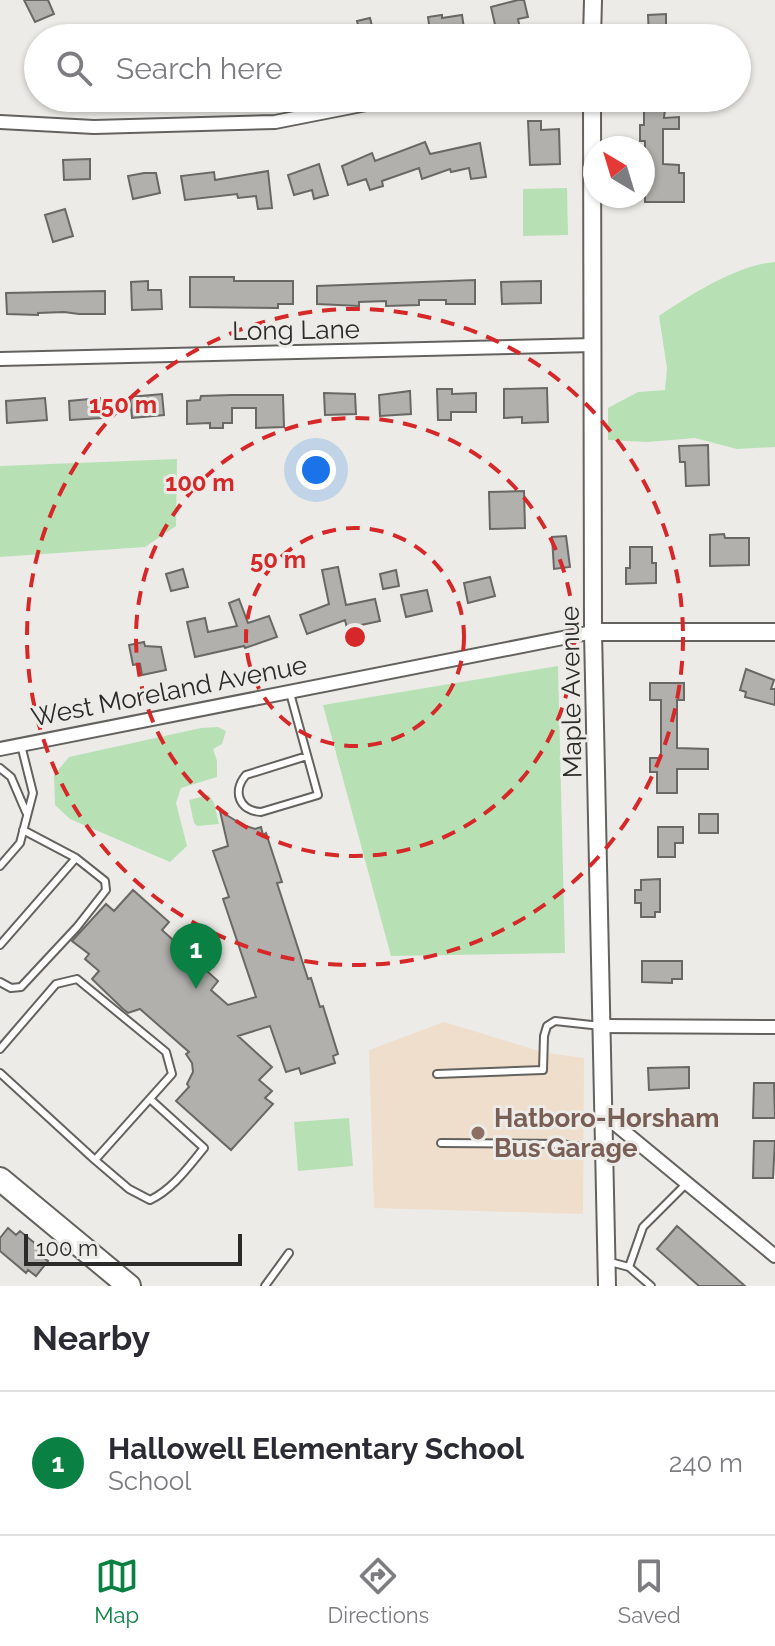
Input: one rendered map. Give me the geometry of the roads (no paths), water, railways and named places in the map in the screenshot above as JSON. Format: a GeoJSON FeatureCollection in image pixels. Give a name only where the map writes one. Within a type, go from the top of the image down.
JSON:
{"type":"FeatureCollection","features":[{"type":"Feature","properties":{"kind":"highway"},"geometry":{"type":"LineString","coordinates":[[0,1179],[129,1286]]}},
{"type":"Feature","properties":{"kind":"street"},"geometry":{"type":"LineString","coordinates":[[592,24],[593,0]]}},
{"type":"Feature","properties":{"kind":"street"},"geometry":{"type":"LineString","coordinates":[[0,122],[94,127],[275,122],[326,112]]}},
{"type":"Feature","properties":{"kind":"street","name":"Maple Avenue"},"geometry":{"type":"LineString","coordinates":[[592,112],[593,632],[607,1286]]}},
{"type":"Feature","properties":{"kind":"street","name":"Long Lane"},"geometry":{"type":"LineString","coordinates":[[0,359],[594,345]]}},
{"type":"Feature","properties":{"kind":"street","name":"West Moreland Avenue"},"geometry":{"type":"LineString","coordinates":[[0,749],[593,632],[775,632]]}},
{"type":"Feature","properties":{"kind":"street"},"geometry":{"type":"LineString","coordinates":[[601,1026],[775,1027]]}},
{"type":"Feature","properties":{"kind":"street"},"geometry":{"type":"LineString","coordinates":[[603,1114],[775,1256]]}},
{"type":"Feature","properties":{"kind":"lane"},"geometry":{"type":"LineString","coordinates":[[290,692],[318,795],[261,812],[247,809],[239,798],[241,781],[251,772],[307,756]]}},
{"type":"Feature","properties":{"kind":"lane"},"geometry":{"type":"LineString","coordinates":[[0,866],[20,843],[33,793],[21,745]]}},
{"type":"Feature","properties":{"kind":"lane"},"geometry":{"type":"LineString","coordinates":[[0,768],[11,777],[27,813]]}},
{"type":"Feature","properties":{"kind":"lane"},"geometry":{"type":"LineString","coordinates":[[0,982],[11,988],[21,987],[77,927],[106,890],[105,881],[76,858],[23,830]]}},
{"type":"Feature","properties":{"kind":"lane"},"geometry":{"type":"LineString","coordinates":[[0,945],[76,858]]}},
{"type":"Feature","properties":{"kind":"lane"},"geometry":{"type":"LineString","coordinates":[[0,1049],[56,984],[77,979],[166,1052],[172,1074],[95,1160]]}},
{"type":"Feature","properties":{"kind":"lane"},"geometry":{"type":"LineString","coordinates":[[437,1074],[543,1070],[547,1026],[555,1021],[601,1026]]}},
{"type":"Feature","properties":{"kind":"lane"},"geometry":{"type":"LineString","coordinates":[[0,1073],[129,1189],[150,1200],[163,1194],[204,1148],[150,1099]]}},
{"type":"Feature","properties":{"kind":"lane"},"geometry":{"type":"LineString","coordinates":[[441,1143],[561,1144],[604,1151]]}},
{"type":"Feature","properties":{"kind":"lane"},"geometry":{"type":"LineString","coordinates":[[629,1267],[643,1227],[687,1183]]}},
{"type":"Feature","properties":{"kind":"lane"},"geometry":{"type":"LineString","coordinates":[[265,1286],[289,1253]]}},
{"type":"Feature","properties":{"kind":"lane"},"geometry":{"type":"LineString","coordinates":[[606,1261],[629,1267],[651,1286]]}},
{"type":"Feature","properties":{"kind":"place","name":"Hallowell Elementary School"},"geometry":{"type":"Point","coordinates":[196,989]}},
{"type":"Feature","properties":{"kind":"place","name":"Hatboro-Horsham Bus Garage"},"geometry":{"type":"Point","coordinates":[478,1133]}}]}
